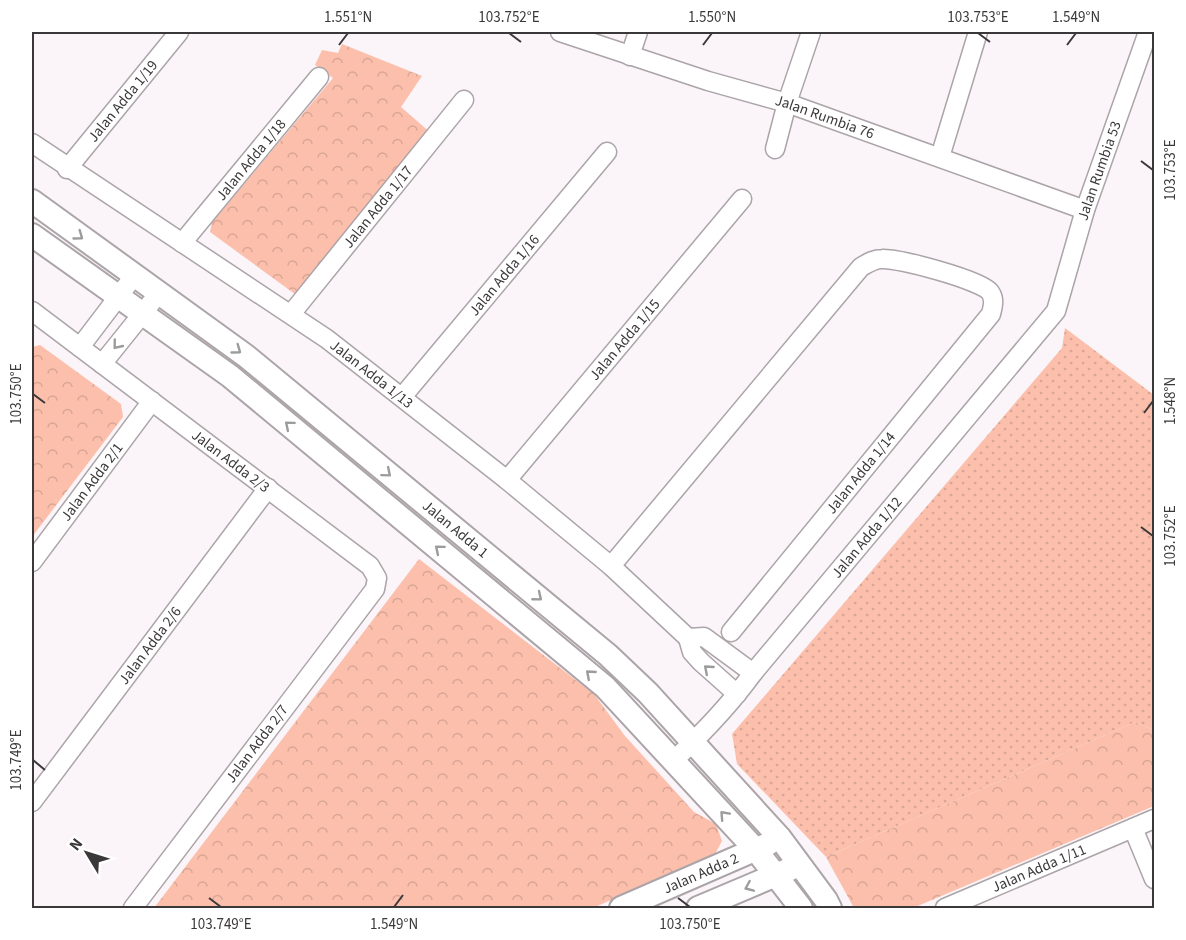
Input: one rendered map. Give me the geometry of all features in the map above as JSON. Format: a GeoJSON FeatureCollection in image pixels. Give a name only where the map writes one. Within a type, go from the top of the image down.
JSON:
{"type":"FeatureCollection","features":[{"type":"Feature","properties":{"kind":"street","name":"Jalan Adda 1/19"},"geometry":{"type":"LineString","coordinates":[[67,169],[180,32]]}},
{"type":"Feature","properties":{"kind":"street","name":"Jalan Rumbia 76"},"geometry":{"type":"LineString","coordinates":[[560,32],[630,56],[787,103],[1085,210]]}},
{"type":"Feature","properties":{"kind":"street"},"geometry":{"type":"LineString","coordinates":[[630,56],[638,32]]}},
{"type":"Feature","properties":{"kind":"street"},"geometry":{"type":"LineString","coordinates":[[776,149],[787,103],[811,32]]}},
{"type":"Feature","properties":{"kind":"street"},"geometry":{"type":"LineString","coordinates":[[940,157],[978,32]]}},
{"type":"Feature","properties":{"kind":"street","name":"Jalan Rumbia 53"},"geometry":{"type":"LineString","coordinates":[[1056,311],[1085,210],[1148,32]]}},
{"type":"Feature","properties":{"kind":"street","name":"Jalan Adda 1/18"},"geometry":{"type":"LineString","coordinates":[[182,243],[320,77]]}},
{"type":"Feature","properties":{"kind":"street","name":"Jalan Adda 1/17"},"geometry":{"type":"LineString","coordinates":[[291,314],[464,100]]}},
{"type":"Feature","properties":{"kind":"street","name":"Jalan Adda 1/13"},"geometry":{"type":"LineString","coordinates":[[32,143],[67,169],[327,339],[507,480],[610,566],[688,638]]}},
{"type":"Feature","properties":{"kind":"street","name":"Jalan Adda 1/16"},"geometry":{"type":"LineString","coordinates":[[402,397],[607,152]]}},
{"type":"Feature","properties":{"kind":"street","name":"Jalan Adda 1/15"},"geometry":{"type":"LineString","coordinates":[[507,480],[742,199]]}},
{"type":"Feature","properties":{"kind":"street","name":"Jalan Adda 1"},"geometry":{"type":"LineString","coordinates":[[32,201],[246,356],[609,655],[648,693],[780,838],[826,900],[830,909]]}},
{"type":"Feature","properties":{"kind":"street","name":"Jalan Adda 1"},"geometry":{"type":"LineString","coordinates":[[32,235],[230,376],[605,687],[756,849],[801,909]]}},
{"type":"Feature","properties":{"kind":"street","name":"Jalan Adda 1/14"},"geometry":{"type":"LineString","coordinates":[[610,566],[861,267],[870,261],[896,260],[972,281],[989,291],[994,301],[991,314],[731,632]]}},
{"type":"Feature","properties":{"kind":"street"},"geometry":{"type":"LineString","coordinates":[[80,347],[134,276]]}},
{"type":"Feature","properties":{"kind":"street"},"geometry":{"type":"LineString","coordinates":[[102,364],[159,293]]}},
{"type":"Feature","properties":{"kind":"street","name":"Jalan Adda 1/12"},"geometry":{"type":"LineString","coordinates":[[673,761],[737,694],[1056,311]]}},
{"type":"Feature","properties":{"kind":"street","name":"Jalan Adda 2/3"},"geometry":{"type":"LineString","coordinates":[[34,317],[80,347],[268,488],[370,566],[377,578]]}},
{"type":"Feature","properties":{"kind":"street","name":"Jalan Adda 2/1"},"geometry":{"type":"LineString","coordinates":[[32,562],[152,401]]}},
{"type":"Feature","properties":{"kind":"street","name":"Jalan Adda 2/6"},"geometry":{"type":"LineString","coordinates":[[32,802],[268,488]]}},
{"type":"Feature","properties":{"kind":"street","name":"Jalan Adda 2/7"},"geometry":{"type":"LineString","coordinates":[[133,909],[375,589],[377,578]]}},
{"type":"Feature","properties":{"kind":"street"},"geometry":{"type":"LineString","coordinates":[[737,694],[700,662],[692,652],[688,638],[704,637],[753,673]]}},
{"type":"Feature","properties":{"kind":"street","name":"Jalan Adda 1/11"},"geometry":{"type":"LineString","coordinates":[[945,909],[1155,819]]}},
{"type":"Feature","properties":{"kind":"street"},"geometry":{"type":"LineString","coordinates":[[1133,828],[1155,879]]}},
{"type":"Feature","properties":{"kind":"street","name":"Jalan Adda 2"},"geometry":{"type":"LineString","coordinates":[[621,909],[780,838]]}},
{"type":"Feature","properties":{"kind":"street","name":"Jalan Adda 2"},"geometry":{"type":"LineString","coordinates":[[698,909],[800,864]]}},
{"type":"Feature","properties":{"kind":"green space"},"geometry":{"type":"Polygon","coordinates":[[[342,44],[422,76],[401,107],[432,134],[299,297],[210,232],[212,222],[333,78],[315,65],[322,50],[338,53],[342,44]]]}},
{"type":"Feature","properties":{"kind":"green space"},"geometry":{"type":"Polygon","coordinates":[[[1065,328],[1154,395],[1154,730],[1135,722],[826,857],[737,764],[732,734],[1062,348],[1065,328]]]}},
{"type":"Feature","properties":{"kind":"green space"},"geometry":{"type":"Polygon","coordinates":[[[40,345],[121,404],[123,417],[32,537],[32,347],[40,345]]]}},
{"type":"Feature","properties":{"kind":"green space"},"geometry":{"type":"Polygon","coordinates":[[[419,559],[594,694],[625,736],[694,812],[716,824],[722,841],[715,854],[593,908],[154,908],[419,559]]]}},
{"type":"Feature","properties":{"kind":"green space"},"geometry":{"type":"Polygon","coordinates":[[[1135,722],[1154,730],[1154,806],[913,908],[854,908],[826,857],[1135,722]]]}}]}
